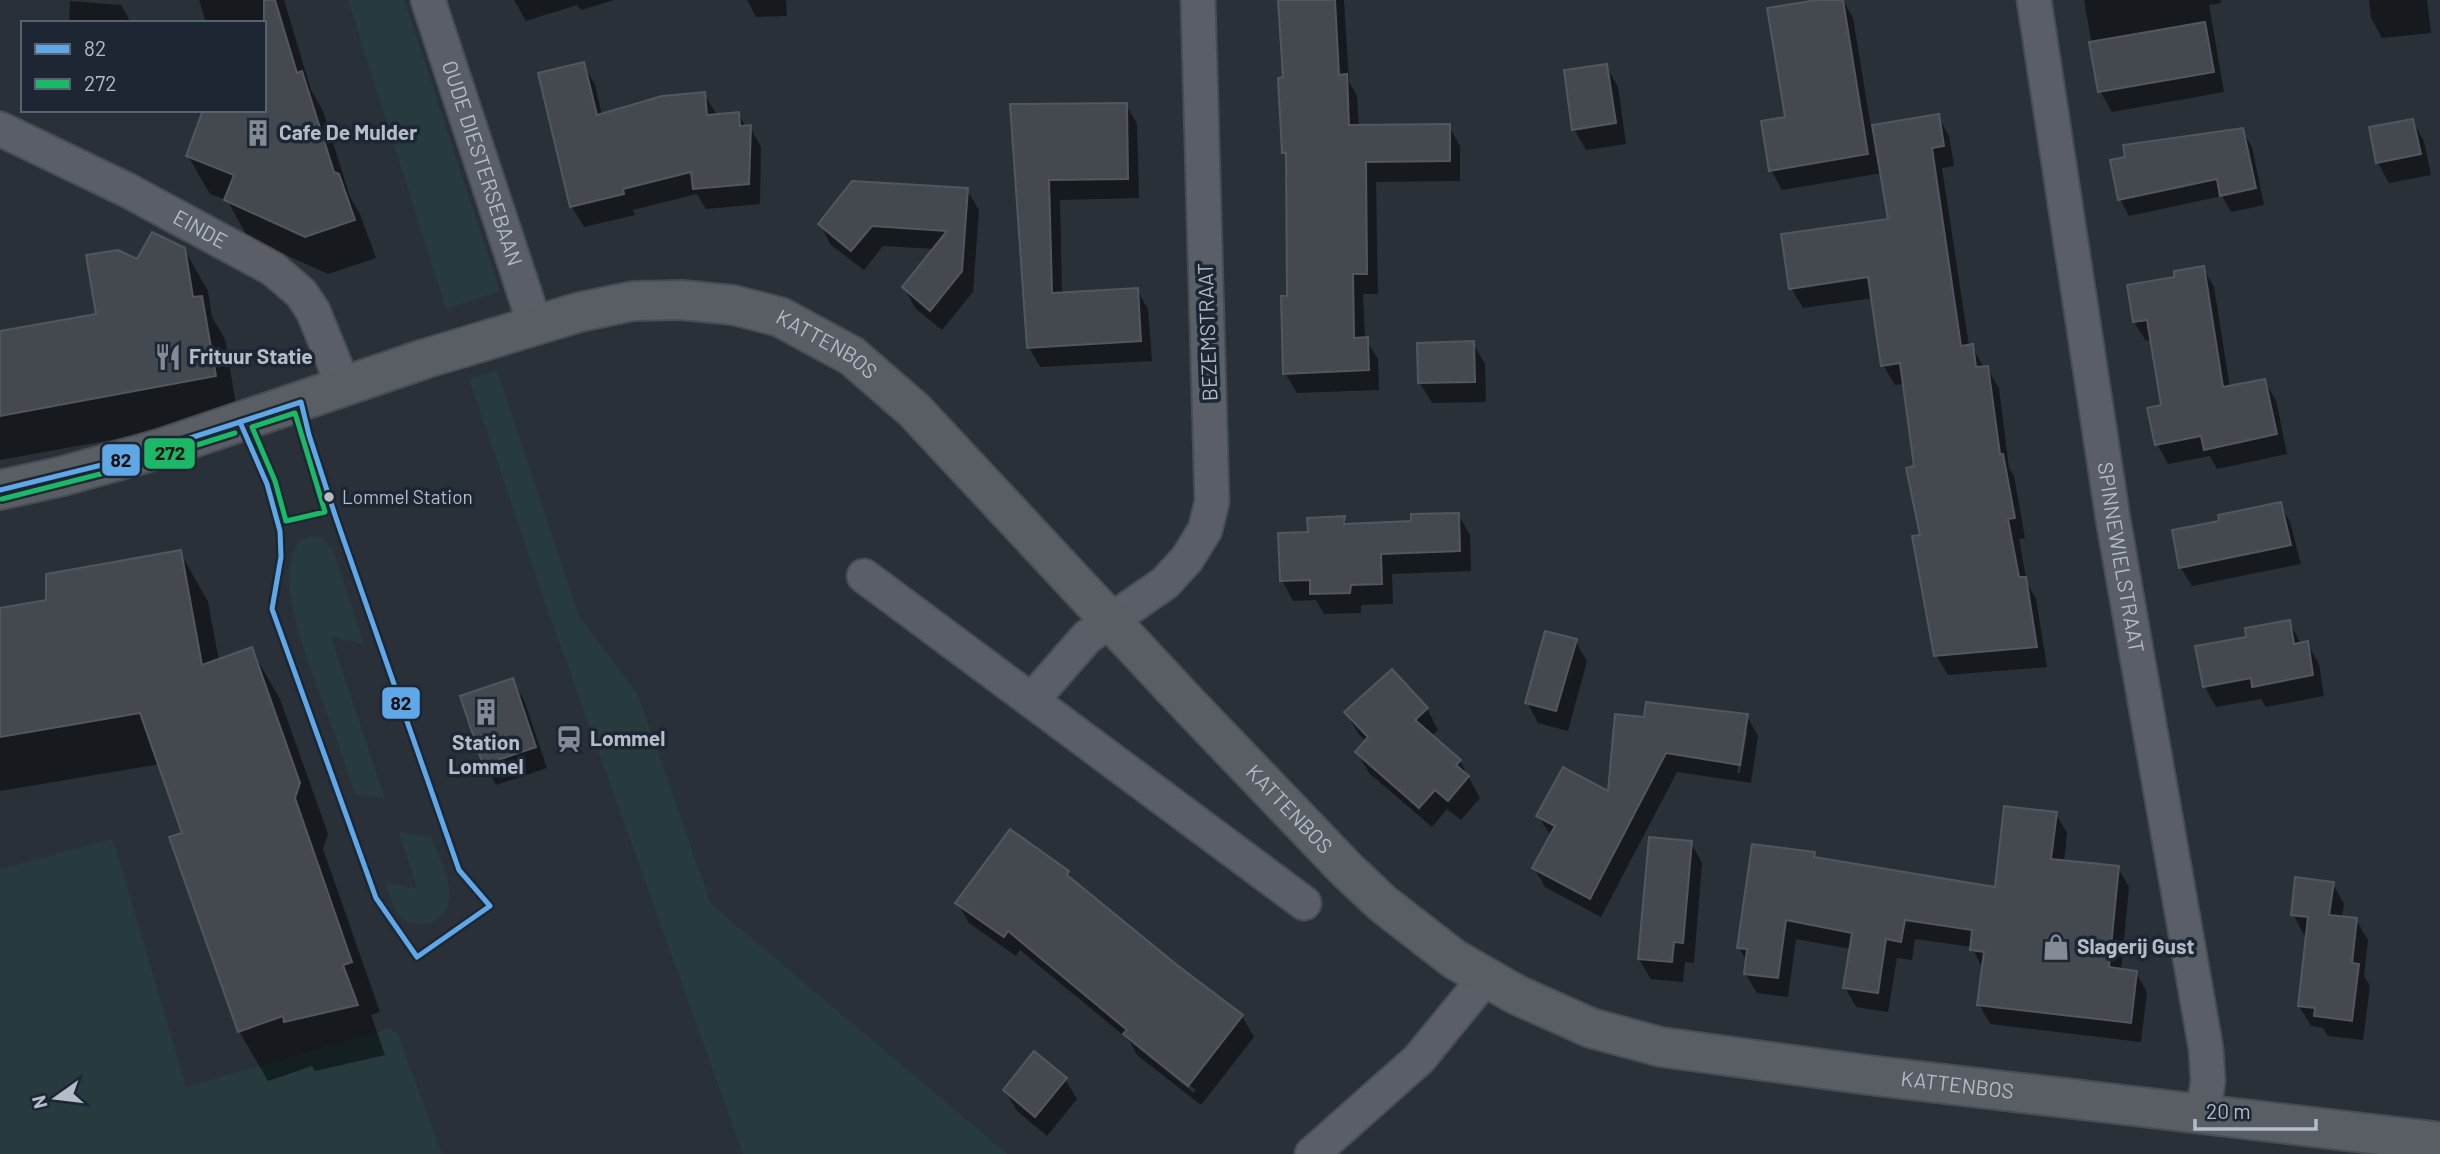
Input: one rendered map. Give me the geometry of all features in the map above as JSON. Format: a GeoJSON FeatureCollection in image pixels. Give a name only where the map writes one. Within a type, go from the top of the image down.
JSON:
{"type":"FeatureCollection","features":[{"type":"Feature","properties":{"kind":"main road","name":"KATTENBOS"},"geometry":{"type":"LineString","coordinates":[[0,490],[63,476],[163,448],[444,353],[536,325],[633,301],[682,299],[733,305],[780,317],[852,356],[914,410],[1347,870],[1424,937],[1454,959],[1517,995],[1591,1028],[1661,1047],[1868,1075],[2203,1114],[2375,1144],[2440,1142]]}},
{"type":"Feature","properties":{"kind":"street","name":"OUDE DIESTERSEBAAN"},"geometry":{"type":"LineString","coordinates":[[428,0],[536,325]]}},
{"type":"Feature","properties":{"kind":"street","name":"BEZEMSTRAAT"},"geometry":{"type":"LineString","coordinates":[[1111,622],[1165,583],[1187,559],[1205,530],[1212,502],[1198,0]]}},
{"type":"Feature","properties":{"kind":"street","name":"SPINNEWIELSTRAAT"},"geometry":{"type":"LineString","coordinates":[[2034,0],[2113,519],[2206,1049],[2208,1081],[2203,1114]]}},
{"type":"Feature","properties":{"kind":"street","name":"EINDE"},"geometry":{"type":"LineString","coordinates":[[0,129],[127,190],[273,269],[301,293],[313,311],[344,387]]}},
{"type":"Feature","properties":{"kind":"street"},"geometry":{"type":"LineString","coordinates":[[864,576],[1304,904]]}},
{"type":"Feature","properties":{"kind":"street"},"geometry":{"type":"LineString","coordinates":[[1032,701],[1087,637],[1111,622]]}},
{"type":"Feature","properties":{"kind":"street"},"geometry":{"type":"LineString","coordinates":[[1312,1154],[1419,1059],[1486,978]]}},
{"type":"Feature","properties":{"kind":"green space"},"geometry":{"type":"Polygon","coordinates":[[[348,0],[404,0],[500,291],[446,309],[348,0]]]}},
{"type":"Feature","properties":{"kind":"green space"},"geometry":{"type":"Polygon","coordinates":[[[497,370],[579,616],[638,695],[711,904],[1007,1154],[743,1154],[544,600],[469,379],[497,370]]]}},
{"type":"Feature","properties":{"kind":"green space"},"geometry":{"type":"Polygon","coordinates":[[[313,536],[322,538],[333,550],[364,644],[331,637],[385,799],[355,794],[295,620],[289,576],[292,556],[300,540],[313,536]]]}},
{"type":"Feature","properties":{"kind":"green space"},"geometry":{"type":"Polygon","coordinates":[[[399,832],[431,837],[444,868],[449,900],[443,914],[431,922],[409,922],[399,915],[392,902],[386,883],[417,889],[399,832]]]}},
{"type":"Feature","properties":{"kind":"green space"},"geometry":{"type":"Polygon","coordinates":[[[113,839],[186,1087],[391,1028],[398,1034],[442,1154],[0,1154],[0,869],[113,839]]]}},
{"type":"Feature","properties":{"kind":"building","name":"Cafe De Mulder"},"geometry":{"type":"Polygon","coordinates":[[[264,0],[275,0],[297,73],[302,71],[334,172],[339,174],[355,220],[305,237],[224,200],[234,175],[186,156],[202,112],[266,112],[264,0]]]}},
{"type":"Feature","properties":{"kind":"building"},"geometry":{"type":"Polygon","coordinates":[[[1278,0],[1335,0],[1339,75],[1347,74],[1349,125],[1450,124],[1450,161],[1366,162],[1367,274],[1353,274],[1354,338],[1368,337],[1369,370],[1283,374],[1281,296],[1287,296],[1286,153],[1282,153],[1278,78],[1283,77],[1278,0]]]}},
{"type":"Feature","properties":{"kind":"building"},"geometry":{"type":"Polygon","coordinates":[[[1817,0],[1843,0],[1868,154],[1769,171],[1761,121],[1785,117],[1767,8],[1817,0]]]}},
{"type":"Feature","properties":{"kind":"building"},"geometry":{"type":"Polygon","coordinates":[[[2205,22],[2214,72],[2098,92],[2089,42],[2205,22]]]}},
{"type":"Feature","properties":{"kind":"building"},"geometry":{"type":"Polygon","coordinates":[[[584,62],[597,115],[662,96],[705,92],[707,115],[739,112],[740,126],[751,125],[749,184],[693,189],[691,172],[623,189],[624,194],[570,207],[538,73],[584,62]]]}},
{"type":"Feature","properties":{"kind":"building"},"geometry":{"type":"Polygon","coordinates":[[[1607,64],[1616,123],[1572,130],[1564,70],[1607,64]]]}},
{"type":"Feature","properties":{"kind":"building"},"geometry":{"type":"Polygon","coordinates":[[[1127,103],[1128,179],[1049,180],[1052,293],[1138,288],[1141,341],[1027,348],[1010,104],[1127,103]]]}},
{"type":"Feature","properties":{"kind":"building"},"geometry":{"type":"Polygon","coordinates":[[[1939,114],[1944,146],[1932,148],[1961,346],[1973,344],[1976,367],[1988,366],[2000,454],[2003,454],[2015,518],[2008,519],[2019,577],[2026,577],[2037,647],[1934,656],[1912,536],[1920,535],[1906,468],[1914,466],[1900,363],[1881,366],[1868,277],[1789,289],[1781,234],[1888,219],[1872,125],[1939,114]]]}},
{"type":"Feature","properties":{"kind":"building"},"geometry":{"type":"Polygon","coordinates":[[[2413,119],[2421,154],[2376,163],[2369,127],[2413,119]]]}},
{"type":"Feature","properties":{"kind":"building"},"geometry":{"type":"Polygon","coordinates":[[[2243,128],[2256,188],[2220,196],[2217,179],[2118,200],[2110,160],[2125,157],[2123,145],[2243,128]]]}},
{"type":"Feature","properties":{"kind":"building"},"geometry":{"type":"Polygon","coordinates":[[[852,181],[968,188],[962,271],[930,311],[902,287],[947,231],[872,226],[851,251],[818,224],[852,181]]]}},
{"type":"Feature","properties":{"kind":"building"},"geometry":{"type":"Polygon","coordinates":[[[152,232],[185,248],[193,297],[202,296],[216,376],[0,416],[0,331],[96,314],[86,255],[118,250],[137,259],[152,232]]]}},
{"type":"Feature","properties":{"kind":"building"},"geometry":{"type":"Polygon","coordinates":[[[2204,266],[2223,387],[2265,379],[2277,434],[2204,450],[2201,436],[2155,445],[2147,408],[2161,405],[2147,320],[2133,322],[2127,285],[2174,277],[2174,271],[2204,266]]]}},
{"type":"Feature","properties":{"kind":"building"},"geometry":{"type":"Polygon","coordinates":[[[1474,341],[1475,382],[1418,383],[1417,343],[1474,341]]]}},
{"type":"Feature","properties":{"kind":"building"},"geometry":{"type":"Polygon","coordinates":[[[2281,502],[2291,545],[2179,568],[2172,530],[2219,521],[2218,515],[2281,502]]]}},
{"type":"Feature","properties":{"kind":"building"},"geometry":{"type":"Polygon","coordinates":[[[1459,513],[1460,551],[1381,554],[1382,584],[1351,585],[1350,593],[1310,594],[1310,580],[1280,581],[1278,533],[1308,532],[1307,518],[1345,516],[1344,524],[1411,521],[1411,514],[1459,513]]]}},
{"type":"Feature","properties":{"kind":"building"},"geometry":{"type":"Polygon","coordinates":[[[181,550],[202,665],[252,647],[300,783],[295,798],[352,962],[343,965],[358,1005],[284,1022],[283,1016],[238,1032],[169,837],[182,833],[140,713],[0,737],[0,608],[46,600],[46,574],[181,550]]]}},
{"type":"Feature","properties":{"kind":"building"},"geometry":{"type":"Polygon","coordinates":[[[2290,620],[2294,644],[2308,641],[2313,675],[2252,687],[2251,678],[2203,687],[2195,646],[2246,637],[2245,628],[2290,620]]]}},
{"type":"Feature","properties":{"kind":"building"},"geometry":{"type":"Polygon","coordinates":[[[1545,631],[1577,639],[1556,711],[1525,703],[1545,631]]]}},
{"type":"Feature","properties":{"kind":"building"},"geometry":{"type":"Polygon","coordinates":[[[1392,669],[1428,708],[1415,720],[1461,760],[1456,765],[1469,776],[1448,801],[1435,790],[1419,808],[1355,752],[1368,737],[1344,712],[1392,669]]]}},
{"type":"Feature","properties":{"kind":"building","name":"Station Lommel"},"geometry":{"type":"Polygon","coordinates":[[[513,678],[536,747],[483,765],[460,696],[513,678]]]}},
{"type":"Feature","properties":{"kind":"building"},"geometry":{"type":"Polygon","coordinates":[[[1646,702],[1748,714],[1740,765],[1666,753],[1590,899],[1532,868],[1555,826],[1536,816],[1563,767],[1608,791],[1615,714],[1644,717],[1646,702]]]}},
{"type":"Feature","properties":{"kind":"building"},"geometry":{"type":"Polygon","coordinates":[[[2004,806],[2057,812],[2051,859],[2119,866],[2109,967],[2137,971],[2131,1023],[1977,1005],[1984,952],[1970,950],[1972,930],[1905,920],[1901,942],[1886,939],[1878,993],[1843,988],[1852,933],[1786,920],[1778,978],[1744,974],[1747,949],[1737,948],[1752,844],[1815,852],[1814,857],[1995,887],[2004,806]]]}},
{"type":"Feature","properties":{"kind":"building"},"geometry":{"type":"Polygon","coordinates":[[[1010,829],[1069,871],[1067,875],[1243,1015],[1188,1086],[1123,1034],[1127,1030],[1008,931],[1004,937],[955,903],[1010,829]]]}},
{"type":"Feature","properties":{"kind":"building"},"geometry":{"type":"Polygon","coordinates":[[[1649,837],[1692,841],[1683,943],[1674,942],[1672,962],[1638,959],[1649,837]]]}},
{"type":"Feature","properties":{"kind":"building"},"geometry":{"type":"Polygon","coordinates":[[[2295,877],[2334,882],[2329,915],[2357,918],[2352,963],[2359,964],[2352,1021],[2314,1016],[2315,1008],[2298,1006],[2308,917],[2291,915],[2295,877]]]}},
{"type":"Feature","properties":{"kind":"building"},"geometry":{"type":"Polygon","coordinates":[[[1034,1051],[1067,1078],[1035,1117],[1003,1090],[1034,1051]]]}},
{"type":"Feature","properties":{"kind":"transit line","name":"82"},"geometry":{"type":"LineString","coordinates":[[301,402],[336,518],[459,870],[490,906],[417,957],[376,898],[272,609],[281,557],[280,531],[267,484],[240,422],[301,402]]}},
{"type":"Feature","properties":{"kind":"transit line","name":"272"},"geometry":{"type":"LineString","coordinates":[[295,413],[325,512],[286,521],[275,481],[252,427],[295,413]]}},
{"type":"Feature","properties":{"kind":"transit line","name":"82"},"geometry":{"type":"LineString","coordinates":[[0,490],[122,460],[240,422]]}},
{"type":"Feature","properties":{"kind":"transit line","name":"272"},"geometry":{"type":"LineString","coordinates":[[2,499],[124,468],[235,433]]}},
{"type":"Feature","properties":{"kind":"place","name":"Cafe De Mulder"},"geometry":{"type":"Point","coordinates":[258,133]}},
{"type":"Feature","properties":{"kind":"place","name":"Frituur Statie"},"geometry":{"type":"Point","coordinates":[168,357]}},
{"type":"Feature","properties":{"kind":"place","name":"Lommel Station"},"geometry":{"type":"Point","coordinates":[329,497]}},
{"type":"Feature","properties":{"kind":"place","name":"Station Lommel"},"geometry":{"type":"Point","coordinates":[486,712]}},
{"type":"Feature","properties":{"kind":"place","name":"Lommel"},"geometry":{"type":"Point","coordinates":[569,739]}},
{"type":"Feature","properties":{"kind":"place","name":"Slagerij Gust"},"geometry":{"type":"Point","coordinates":[2056,947]}}]}
